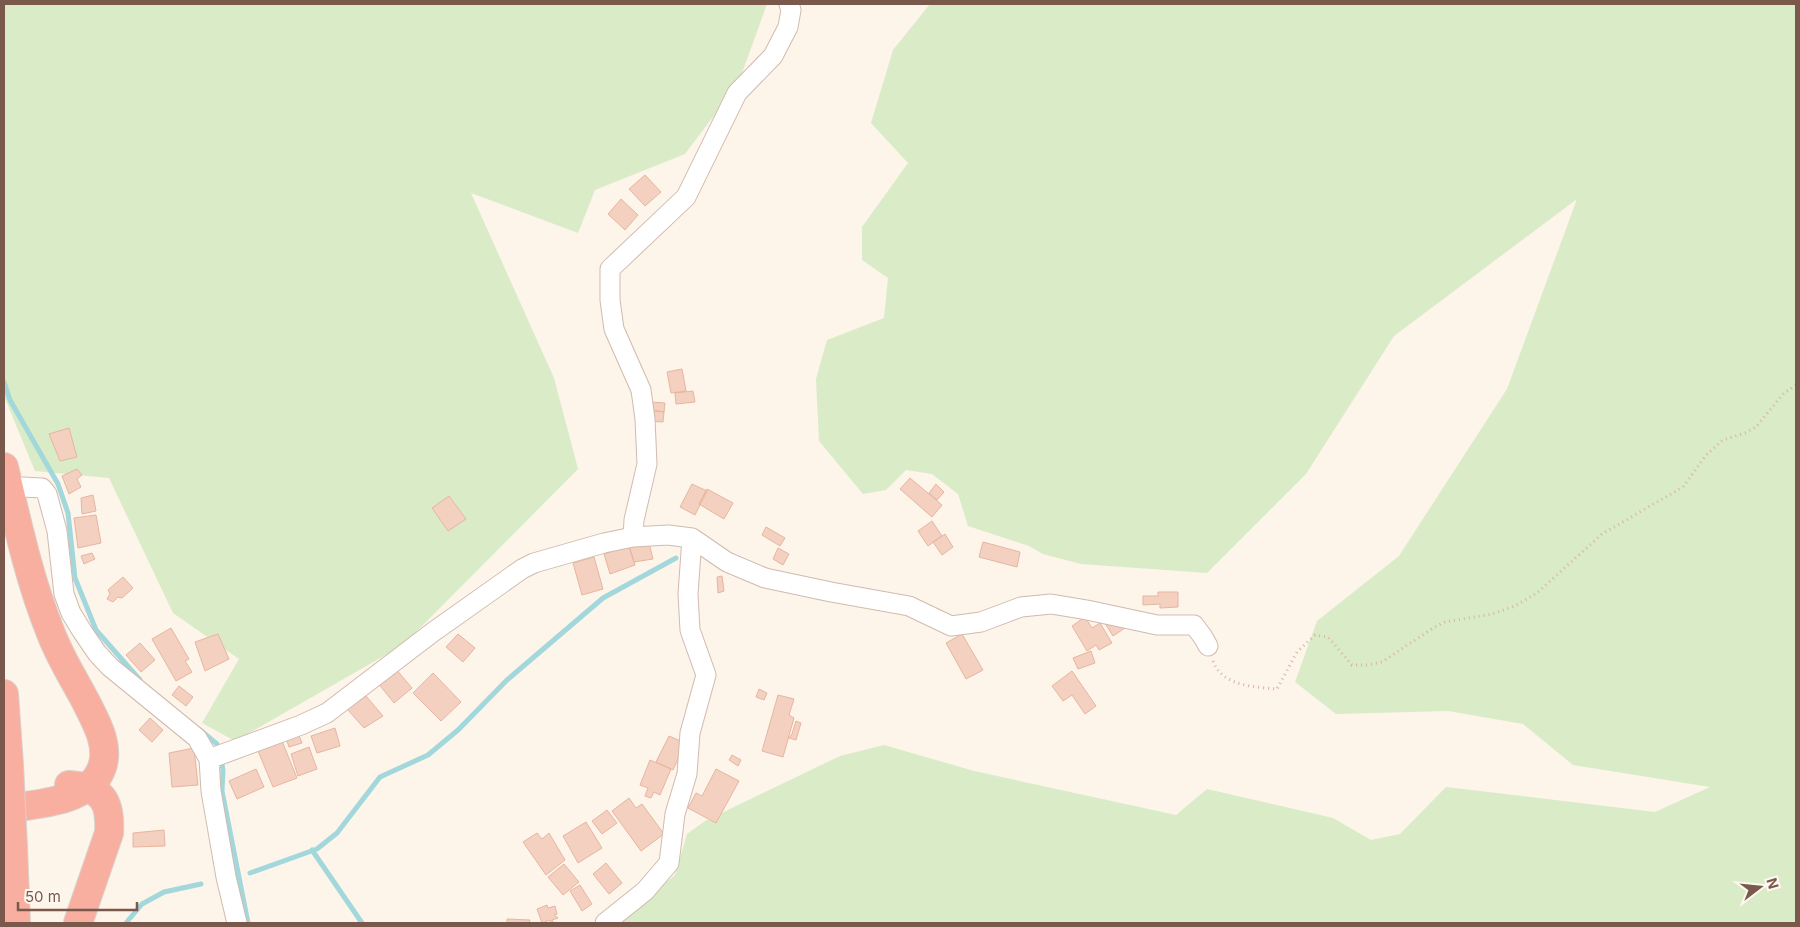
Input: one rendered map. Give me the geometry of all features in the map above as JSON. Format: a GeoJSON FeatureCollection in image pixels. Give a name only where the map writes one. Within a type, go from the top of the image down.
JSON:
{"type":"FeatureCollection","features":[{"type":"Feature","properties":{"kind":"highway"},"geometry":{"type":"LineString","coordinates":[[4,467],[31,573],[50,632],[96,723],[102,739],[104,757],[102,770],[88,787],[80,792],[69,797],[4,809]]}},
{"type":"Feature","properties":{"kind":"highway"},"geometry":{"type":"LineString","coordinates":[[4,694],[16,923]]}},
{"type":"Feature","properties":{"kind":"highway"},"geometry":{"type":"LineString","coordinates":[[4,796],[70,785],[88,787],[100,796],[107,805],[110,818],[109,833],[78,923]]}},
{"type":"Feature","properties":{"kind":"street"},"geometry":{"type":"LineString","coordinates":[[633,536],[634,520],[646,464],[646,419],[642,390],[614,329],[610,300],[610,269],[686,197],[737,93],[773,56],[788,27],[791,10],[789,4]]}},
{"type":"Feature","properties":{"kind":"street"},"geometry":{"type":"LineString","coordinates":[[22,487],[42,488],[47,494],[57,531],[64,594],[71,613],[96,653],[110,667],[217,756]]}},
{"type":"Feature","properties":{"kind":"street"},"geometry":{"type":"LineString","coordinates":[[217,756],[301,725],[327,713],[433,632],[522,569],[534,563],[633,536],[668,535],[692,538],[727,562],[765,578],[909,606],[951,626],[981,622],[1022,607],[1051,604],[1158,625],[1194,625],[1208,646]]}},
{"type":"Feature","properties":{"kind":"street"},"geometry":{"type":"LineString","coordinates":[[605,923],[646,891],[668,863],[675,814],[687,774],[690,733],[706,675],[690,630],[688,594],[692,538]]}},
{"type":"Feature","properties":{"kind":"street"},"geometry":{"type":"LineString","coordinates":[[217,756],[211,791],[226,877],[238,923]]}},
{"type":"Feature","properties":{"kind":"path"},"geometry":{"type":"LineString","coordinates":[[1208,646],[1214,665],[1228,680],[1253,687],[1277,689],[1297,652],[1315,635],[1328,637],[1352,665],[1368,665],[1382,662],[1445,622],[1492,614],[1515,606],[1537,593],[1602,534],[1683,487],[1706,455],[1723,440],[1745,433],[1756,427],[1784,393],[1796,384]]}},
{"type":"Feature","properties":{"kind":"green space"},"geometry":{"type":"Polygon","coordinates":[[[4,4],[767,4],[738,84],[685,154],[595,190],[578,233],[471,193],[554,378],[578,469],[403,645],[235,741],[202,723],[239,659],[173,613],[109,478],[35,471],[4,396],[4,4]]]}},
{"type":"Feature","properties":{"kind":"green space"},"geometry":{"type":"Polygon","coordinates":[[[930,4],[1796,4],[1796,923],[616,923],[675,875],[687,834],[705,821],[840,756],[884,745],[974,771],[1176,815],[1207,789],[1333,818],[1371,840],[1400,834],[1446,787],[1655,812],[1710,787],[1573,765],[1523,724],[1448,711],[1336,714],[1295,682],[1317,621],[1399,556],[1507,389],[1577,199],[1394,336],[1306,474],[1207,573],[1081,564],[1043,554],[1029,546],[968,526],[958,494],[932,474],[906,470],[886,490],[863,494],[819,441],[816,379],[827,340],[884,318],[888,278],[862,260],[862,227],[908,163],[871,123],[893,50],[930,4]]]}},
{"type":"Feature","properties":{"kind":"building"},"geometry":{"type":"Polygon","coordinates":[[[645,175],[661,192],[645,206],[629,189],[645,175]]]}},
{"type":"Feature","properties":{"kind":"building"},"geometry":{"type":"Polygon","coordinates":[[[621,199],[638,215],[625,230],[608,214],[621,199]]]}},
{"type":"Feature","properties":{"kind":"building"},"geometry":{"type":"Polygon","coordinates":[[[682,369],[686,391],[671,393],[667,372],[682,369]]]}},
{"type":"Feature","properties":{"kind":"building"},"geometry":{"type":"Polygon","coordinates":[[[693,391],[695,402],[676,404],[675,393],[693,391]]]}},
{"type":"Feature","properties":{"kind":"building"},"geometry":{"type":"Polygon","coordinates":[[[651,402],[665,403],[664,412],[650,410],[651,402]]]}},
{"type":"Feature","properties":{"kind":"building"},"geometry":{"type":"Polygon","coordinates":[[[650,410],[664,412],[663,422],[648,421],[650,410]]]}},
{"type":"Feature","properties":{"kind":"building"},"geometry":{"type":"Polygon","coordinates":[[[69,428],[77,457],[60,461],[49,434],[69,428]]]}},
{"type":"Feature","properties":{"kind":"building"},"geometry":{"type":"Polygon","coordinates":[[[77,469],[82,475],[77,479],[81,487],[69,494],[62,476],[77,469]]]}},
{"type":"Feature","properties":{"kind":"building"},"geometry":{"type":"Polygon","coordinates":[[[910,478],[942,505],[932,517],[900,489],[910,478]]]}},
{"type":"Feature","properties":{"kind":"building"},"geometry":{"type":"Polygon","coordinates":[[[692,484],[707,491],[695,515],[680,507],[692,484]]]}},
{"type":"Feature","properties":{"kind":"building"},"geometry":{"type":"Polygon","coordinates":[[[936,484],[944,492],[937,500],[929,493],[936,484]]]}},
{"type":"Feature","properties":{"kind":"building"},"geometry":{"type":"Polygon","coordinates":[[[707,489],[733,503],[724,519],[699,504],[707,489]]]}},
{"type":"Feature","properties":{"kind":"building"},"geometry":{"type":"Polygon","coordinates":[[[93,495],[96,511],[82,514],[81,498],[93,495]]]}},
{"type":"Feature","properties":{"kind":"building"},"geometry":{"type":"Polygon","coordinates":[[[449,496],[466,519],[448,531],[432,508],[449,496]]]}},
{"type":"Feature","properties":{"kind":"building"},"geometry":{"type":"Polygon","coordinates":[[[96,515],[101,543],[78,548],[74,518],[96,515]]]}},
{"type":"Feature","properties":{"kind":"building"},"geometry":{"type":"Polygon","coordinates":[[[932,521],[942,536],[928,546],[918,531],[932,521]]]}},
{"type":"Feature","properties":{"kind":"building"},"geometry":{"type":"Polygon","coordinates":[[[766,527],[785,538],[780,546],[762,535],[766,527]]]}},
{"type":"Feature","properties":{"kind":"building"},"geometry":{"type":"Polygon","coordinates":[[[945,534],[953,547],[942,555],[933,542],[945,534]]]}},
{"type":"Feature","properties":{"kind":"building"},"geometry":{"type":"Polygon","coordinates":[[[983,542],[1020,552],[1017,567],[979,557],[983,542]]]}},
{"type":"Feature","properties":{"kind":"building"},"geometry":{"type":"Polygon","coordinates":[[[649,543],[653,559],[634,562],[629,546],[649,543]]]}},
{"type":"Feature","properties":{"kind":"building"},"geometry":{"type":"Polygon","coordinates":[[[629,546],[635,565],[610,574],[604,554],[629,546]]]}},
{"type":"Feature","properties":{"kind":"building"},"geometry":{"type":"Polygon","coordinates":[[[778,548],[789,554],[783,565],[773,559],[778,548]]]}},
{"type":"Feature","properties":{"kind":"building"},"geometry":{"type":"Polygon","coordinates":[[[92,553],[95,559],[84,564],[81,556],[92,553]]]}},
{"type":"Feature","properties":{"kind":"building"},"geometry":{"type":"Polygon","coordinates":[[[594,557],[603,589],[582,595],[573,563],[594,557]]]}},
{"type":"Feature","properties":{"kind":"building"},"geometry":{"type":"Polygon","coordinates":[[[722,576],[724,591],[718,593],[717,577],[722,576]]]}},
{"type":"Feature","properties":{"kind":"building"},"geometry":{"type":"Polygon","coordinates":[[[123,577],[133,588],[122,598],[118,597],[113,602],[107,599],[110,594],[108,590],[123,577]]]}},
{"type":"Feature","properties":{"kind":"building"},"geometry":{"type":"Polygon","coordinates":[[[1158,592],[1178,592],[1178,607],[1160,608],[1160,604],[1143,605],[1143,596],[1158,596],[1158,592]]]}},
{"type":"Feature","properties":{"kind":"building"},"geometry":{"type":"Polygon","coordinates":[[[1116,612],[1125,628],[1113,636],[1103,620],[1116,612]]]}},
{"type":"Feature","properties":{"kind":"building"},"geometry":{"type":"Polygon","coordinates":[[[1085,617],[1092,628],[1100,623],[1112,643],[1099,650],[1096,645],[1087,651],[1072,626],[1085,617]]]}},
{"type":"Feature","properties":{"kind":"building"},"geometry":{"type":"Polygon","coordinates":[[[171,628],[189,659],[185,661],[192,672],[176,681],[152,639],[171,628]]]}},
{"type":"Feature","properties":{"kind":"building"},"geometry":{"type":"Polygon","coordinates":[[[218,634],[229,659],[205,671],[195,642],[218,634]]]}},
{"type":"Feature","properties":{"kind":"building"},"geometry":{"type":"Polygon","coordinates":[[[458,634],[475,648],[463,662],[446,647],[458,634]]]}},
{"type":"Feature","properties":{"kind":"building"},"geometry":{"type":"Polygon","coordinates":[[[962,634],[983,670],[966,679],[946,643],[962,634]]]}},
{"type":"Feature","properties":{"kind":"building"},"geometry":{"type":"Polygon","coordinates":[[[140,643],[155,660],[141,672],[126,655],[140,643]]]}},
{"type":"Feature","properties":{"kind":"building"},"geometry":{"type":"Polygon","coordinates":[[[1091,651],[1095,663],[1078,669],[1073,658],[1091,651]]]}},
{"type":"Feature","properties":{"kind":"building"},"geometry":{"type":"Polygon","coordinates":[[[395,668],[412,688],[394,703],[377,682],[395,668]]]}},
{"type":"Feature","properties":{"kind":"building"},"geometry":{"type":"Polygon","coordinates":[[[1072,671],[1096,706],[1085,714],[1072,695],[1063,701],[1052,686],[1072,671]]]}},
{"type":"Feature","properties":{"kind":"building"},"geometry":{"type":"Polygon","coordinates":[[[433,673],[461,702],[441,721],[413,693],[433,673]]]}},
{"type":"Feature","properties":{"kind":"building"},"geometry":{"type":"Polygon","coordinates":[[[179,686],[193,697],[186,706],[172,695],[179,686]]]}},
{"type":"Feature","properties":{"kind":"building"},"geometry":{"type":"Polygon","coordinates":[[[759,689],[767,693],[764,700],[756,697],[759,689]]]}},
{"type":"Feature","properties":{"kind":"building"},"geometry":{"type":"Polygon","coordinates":[[[778,695],[794,699],[789,715],[794,718],[783,757],[762,751],[778,695]]]}},
{"type":"Feature","properties":{"kind":"building"},"geometry":{"type":"Polygon","coordinates":[[[366,696],[383,716],[364,728],[347,709],[366,696]]]}},
{"type":"Feature","properties":{"kind":"building"},"geometry":{"type":"Polygon","coordinates":[[[150,718],[163,730],[152,742],[139,730],[150,718]]]}},
{"type":"Feature","properties":{"kind":"building"},"geometry":{"type":"Polygon","coordinates":[[[796,721],[801,723],[796,740],[789,738],[796,721]]]}},
{"type":"Feature","properties":{"kind":"building"},"geometry":{"type":"Polygon","coordinates":[[[335,728],[340,746],[317,753],[311,736],[335,728]]]}},
{"type":"Feature","properties":{"kind":"building"},"geometry":{"type":"Polygon","coordinates":[[[297,731],[302,743],[289,747],[285,735],[297,731]]]}},
{"type":"Feature","properties":{"kind":"building"},"geometry":{"type":"Polygon","coordinates":[[[669,736],[685,743],[673,770],[656,762],[669,736]]]}},
{"type":"Feature","properties":{"kind":"building"},"geometry":{"type":"Polygon","coordinates":[[[282,741],[297,778],[273,787],[258,751],[282,741]]]}},
{"type":"Feature","properties":{"kind":"building"},"geometry":{"type":"Polygon","coordinates":[[[309,747],[317,769],[298,776],[291,754],[309,747]]]}},
{"type":"Feature","properties":{"kind":"building"},"geometry":{"type":"Polygon","coordinates":[[[194,748],[198,785],[172,787],[169,753],[194,748]]]}},
{"type":"Feature","properties":{"kind":"building"},"geometry":{"type":"Polygon","coordinates":[[[732,755],[741,760],[738,766],[729,760],[732,755]]]}},
{"type":"Feature","properties":{"kind":"building"},"geometry":{"type":"Polygon","coordinates":[[[650,760],[671,769],[660,795],[654,792],[651,798],[645,796],[648,788],[640,785],[650,760]]]}},
{"type":"Feature","properties":{"kind":"building"},"geometry":{"type":"Polygon","coordinates":[[[256,769],[264,787],[237,799],[229,781],[256,769]]]}},
{"type":"Feature","properties":{"kind":"building"},"geometry":{"type":"Polygon","coordinates":[[[716,769],[739,781],[716,823],[688,808],[696,793],[702,796],[716,769]]]}},
{"type":"Feature","properties":{"kind":"building"},"geometry":{"type":"Polygon","coordinates":[[[629,798],[636,808],[642,804],[664,834],[641,851],[612,811],[629,798]]]}},
{"type":"Feature","properties":{"kind":"building"},"geometry":{"type":"Polygon","coordinates":[[[607,810],[617,823],[602,834],[592,821],[607,810]]]}},
{"type":"Feature","properties":{"kind":"building"},"geometry":{"type":"Polygon","coordinates":[[[586,822],[602,848],[578,863],[563,836],[586,822]]]}},
{"type":"Feature","properties":{"kind":"building"},"geometry":{"type":"Polygon","coordinates":[[[164,830],[165,846],[133,847],[133,833],[164,830]]]}},
{"type":"Feature","properties":{"kind":"building"},"geometry":{"type":"Polygon","coordinates":[[[537,833],[542,839],[549,833],[565,860],[546,875],[523,842],[537,833]]]}},
{"type":"Feature","properties":{"kind":"building"},"geometry":{"type":"Polygon","coordinates":[[[606,863],[622,883],[609,894],[593,874],[606,863]]]}},
{"type":"Feature","properties":{"kind":"building"},"geometry":{"type":"Polygon","coordinates":[[[564,864],[579,882],[563,895],[548,877],[564,864]]]}},
{"type":"Feature","properties":{"kind":"building"},"geometry":{"type":"Polygon","coordinates":[[[580,885],[592,904],[582,911],[570,891],[580,885]]]}},
{"type":"Feature","properties":{"kind":"building"},"geometry":{"type":"Polygon","coordinates":[[[547,905],[548,908],[555,906],[557,914],[554,915],[558,918],[552,920],[553,922],[551,923],[550,920],[542,923],[537,909],[547,905]]]}},
{"type":"Feature","properties":{"kind":"building"},"geometry":{"type":"Polygon","coordinates":[[[507,919],[530,920],[529,923],[507,923],[507,919]]]}},
{"type":"Feature","properties":{"kind":"waterway"},"geometry":{"type":"LineString","coordinates":[[4,382],[10,400],[58,484],[68,513],[75,578],[96,630],[140,680]]}},
{"type":"Feature","properties":{"kind":"waterway"},"geometry":{"type":"LineString","coordinates":[[250,873],[317,849],[337,833],[380,777],[428,755],[458,730],[507,680],[603,598],[676,558]]}},
{"type":"Feature","properties":{"kind":"waterway"},"geometry":{"type":"LineString","coordinates":[[200,730],[217,744],[219,751]]}},
{"type":"Feature","properties":{"kind":"waterway"},"geometry":{"type":"LineString","coordinates":[[221,759],[223,770],[222,791],[248,923]]}},
{"type":"Feature","properties":{"kind":"waterway"},"geometry":{"type":"LineString","coordinates":[[312,850],[362,923]]}},
{"type":"Feature","properties":{"kind":"waterway"},"geometry":{"type":"LineString","coordinates":[[126,923],[142,904],[164,892],[201,884]]}}]}
